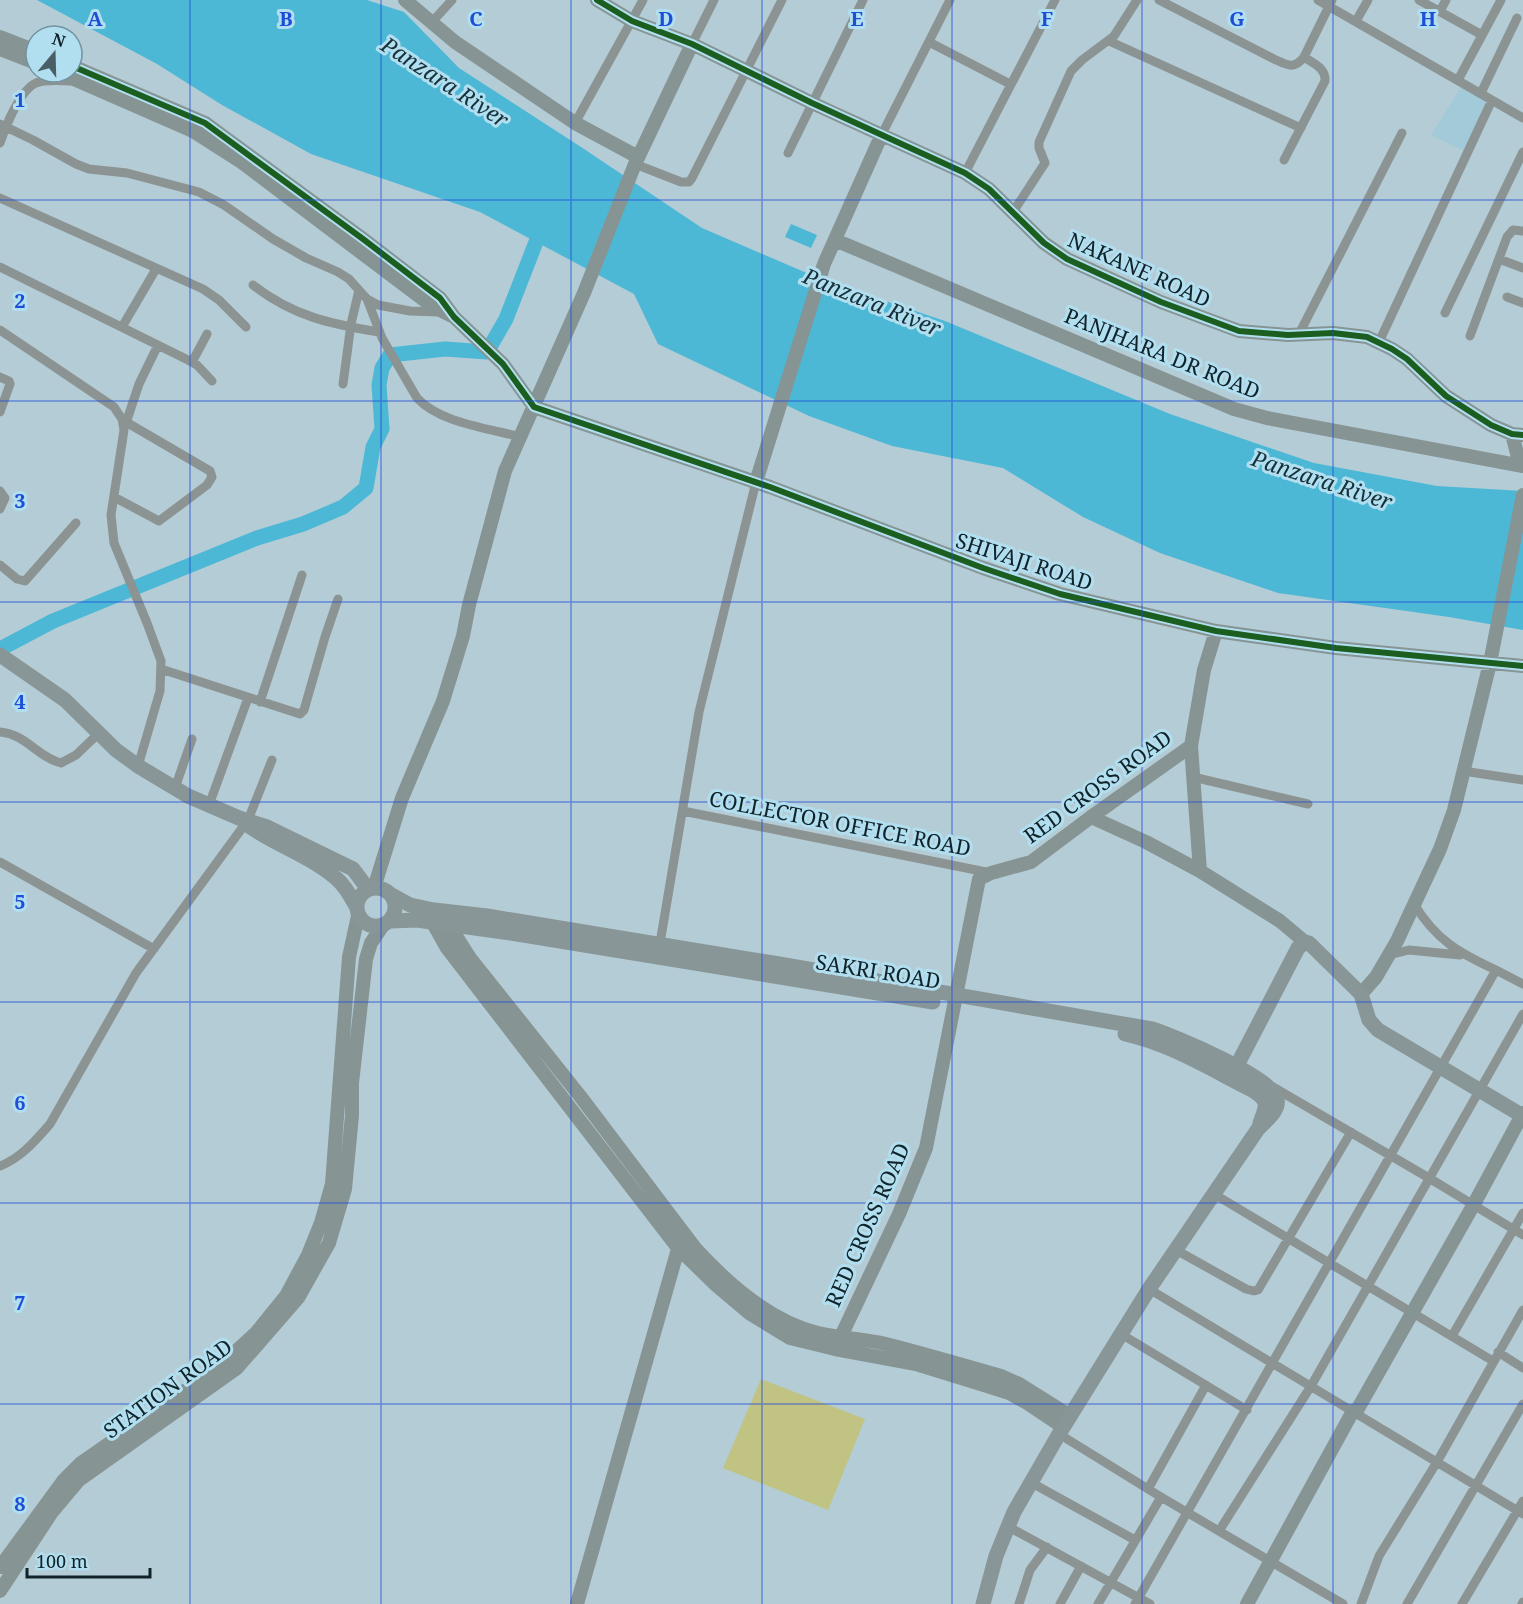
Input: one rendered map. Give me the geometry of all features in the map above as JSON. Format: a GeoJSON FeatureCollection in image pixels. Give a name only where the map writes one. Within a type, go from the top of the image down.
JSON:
{"type":"FeatureCollection","features":[{"type":"Feature","properties":{"kind":"main road"},"geometry":{"type":"LineString","coordinates":[[0,655],[64,700],[138,766],[209,806],[267,827],[353,869],[371,889]]}},
{"type":"Feature","properties":{"kind":"main road"},"geometry":{"type":"LineString","coordinates":[[244,820],[264,838],[331,874],[349,893],[363,922],[369,925],[417,920],[659,951]]}},
{"type":"Feature","properties":{"kind":"main road"},"geometry":{"type":"LineString","coordinates":[[357,911],[360,895],[371,889],[384,890],[410,905],[487,916],[659,951],[955,1000],[1152,1029],[1171,1035],[1233,1073],[1265,1101],[1266,1106],[1258,1128]]}},
{"type":"Feature","properties":{"kind":"main road"},"geometry":{"type":"LineString","coordinates":[[387,923],[395,907],[390,894]]}},
{"type":"Feature","properties":{"kind":"main road"},"geometry":{"type":"LineString","coordinates":[[1233,1073],[1298,948],[1305,942],[1309,943],[1361,994],[1370,1020],[1378,1030],[1523,1114]]}},
{"type":"Feature","properties":{"kind":"main road"},"geometry":{"type":"LineString","coordinates":[[984,1604],[996,1556],[1007,1526],[1064,1426],[1149,1288],[1258,1128],[1274,1112],[1278,1101],[1268,1084],[1233,1073]]}},
{"type":"Feature","properties":{"kind":"street"},"geometry":{"type":"LineString","coordinates":[[405,0],[455,42],[634,165],[681,182],[689,182],[782,0]]}},
{"type":"Feature","properties":{"kind":"street"},"geometry":{"type":"LineString","coordinates":[[432,22],[452,0]]}},
{"type":"Feature","properties":{"kind":"street","name":"NAKANE ROAD"},"geometry":{"type":"LineString","coordinates":[[597,0],[632,21],[692,44],[812,104],[965,173],[989,189],[1044,243],[1067,259],[1161,302],[1239,331],[1350,334],[1367,337],[1407,359],[1446,396],[1491,425],[1517,434]]}},
{"type":"Feature","properties":{"kind":"street"},"geometry":{"type":"LineString","coordinates":[[575,123],[643,0]]}},
{"type":"Feature","properties":{"kind":"street"},"geometry":{"type":"LineString","coordinates":[[371,889],[402,798],[443,701],[505,471],[584,293],[634,165],[714,0]]}},
{"type":"Feature","properties":{"kind":"street"},"geometry":{"type":"LineString","coordinates":[[788,153],[863,0]]}},
{"type":"Feature","properties":{"kind":"street"},"geometry":{"type":"LineString","coordinates":[[659,951],[699,712],[758,476],[824,264],[882,134],[950,0]]}},
{"type":"Feature","properties":{"kind":"street"},"geometry":{"type":"LineString","coordinates":[[965,173],[1055,0]]}},
{"type":"Feature","properties":{"kind":"street"},"geometry":{"type":"LineString","coordinates":[[1013,212],[1045,163],[1039,142],[1071,71],[1091,52],[1118,32],[1137,0]]}},
{"type":"Feature","properties":{"kind":"street"},"geometry":{"type":"LineString","coordinates":[[1159,0],[1283,63],[1295,66],[1304,57],[1331,3]]}},
{"type":"Feature","properties":{"kind":"street"},"geometry":{"type":"LineString","coordinates":[[1318,0],[1331,3],[1356,21],[1523,118]]}},
{"type":"Feature","properties":{"kind":"street"},"geometry":{"type":"LineString","coordinates":[[1356,21],[1368,0]]}},
{"type":"Feature","properties":{"kind":"street"},"geometry":{"type":"LineString","coordinates":[[1419,0],[1482,34]]}},
{"type":"Feature","properties":{"kind":"street"},"geometry":{"type":"LineString","coordinates":[[1440,11],[1446,0]]}},
{"type":"Feature","properties":{"kind":"street"},"geometry":{"type":"LineString","coordinates":[[1458,80],[1500,0]]}},
{"type":"Feature","properties":{"kind":"street"},"geometry":{"type":"LineString","coordinates":[[1481,93],[1517,18]]}},
{"type":"Feature","properties":{"kind":"street"},"geometry":{"type":"LineString","coordinates":[[0,37],[24,46]]}},
{"type":"Feature","properties":{"kind":"street"},"geometry":{"type":"LineString","coordinates":[[1108,41],[1301,128]]}},
{"type":"Feature","properties":{"kind":"street"},"geometry":{"type":"LineString","coordinates":[[929,42],[1010,84]]}},
{"type":"Feature","properties":{"kind":"street"},"geometry":{"type":"LineString","coordinates":[[0,49],[24,58]]}},
{"type":"Feature","properties":{"kind":"street"},"geometry":{"type":"LineString","coordinates":[[1284,160],[1325,81],[1326,74],[1322,69],[1304,57]]}},
{"type":"Feature","properties":{"kind":"street"},"geometry":{"type":"LineString","coordinates":[[84,74],[205,123],[363,239],[440,298],[447,314],[503,364],[534,407]]}},
{"type":"Feature","properties":{"kind":"street"},"geometry":{"type":"LineString","coordinates":[[0,143],[3,125],[21,97],[35,84]]}},
{"type":"Feature","properties":{"kind":"street"},"geometry":{"type":"LineString","coordinates":[[1379,342],[1492,100]]}},
{"type":"Feature","properties":{"kind":"street"},"geometry":{"type":"LineString","coordinates":[[3,125],[82,167],[127,173],[198,192],[224,205],[273,239],[306,258],[338,272],[349,279],[367,299],[380,335],[417,398],[429,409],[448,418],[520,437]]}},
{"type":"Feature","properties":{"kind":"street"},"geometry":{"type":"LineString","coordinates":[[1299,334],[1402,133]]}},
{"type":"Feature","properties":{"kind":"street"},"geometry":{"type":"LineString","coordinates":[[1445,313],[1523,152]]}},
{"type":"Feature","properties":{"kind":"street"},"geometry":{"type":"LineString","coordinates":[[0,198],[203,289],[219,300],[246,327]]}},
{"type":"Feature","properties":{"kind":"street"},"geometry":{"type":"LineString","coordinates":[[1470,336],[1510,232],[1523,231]]}},
{"type":"Feature","properties":{"kind":"street","name":"PANJHARA DR ROAD"},"geometry":{"type":"LineString","coordinates":[[835,240],[1234,409],[1267,418],[1521,465]]}},
{"type":"Feature","properties":{"kind":"street"},"geometry":{"type":"LineString","coordinates":[[1499,259],[1523,268]]}},
{"type":"Feature","properties":{"kind":"street"},"geometry":{"type":"LineString","coordinates":[[0,267],[192,362],[212,381]]}},
{"type":"Feature","properties":{"kind":"street"},"geometry":{"type":"LineString","coordinates":[[122,327],[156,269]]}},
{"type":"Feature","properties":{"kind":"street"},"geometry":{"type":"LineString","coordinates":[[253,285],[281,305],[297,312],[380,335]]}},
{"type":"Feature","properties":{"kind":"street"},"geometry":{"type":"LineString","coordinates":[[343,384],[359,290]]}},
{"type":"Feature","properties":{"kind":"street"},"geometry":{"type":"LineString","coordinates":[[1507,297],[1523,303]]}},
{"type":"Feature","properties":{"kind":"street"},"geometry":{"type":"LineString","coordinates":[[367,299],[391,309],[447,314]]}},
{"type":"Feature","properties":{"kind":"street"},"geometry":{"type":"LineString","coordinates":[[0,330],[114,407],[125,426],[210,471],[213,477],[207,485],[159,521],[114,497]]}},
{"type":"Feature","properties":{"kind":"street"},"geometry":{"type":"LineString","coordinates":[[192,362],[207,334]]}},
{"type":"Feature","properties":{"kind":"street"},"geometry":{"type":"LineString","coordinates":[[138,766],[160,691],[161,661],[114,543],[111,515],[125,426],[139,384],[158,345]]}},
{"type":"Feature","properties":{"kind":"street"},"geometry":{"type":"LineString","coordinates":[[0,377],[9,381],[10,384],[0,412]]}},
{"type":"Feature","properties":{"kind":"street","name":"SHIVAJI ROAD"},"geometry":{"type":"LineString","coordinates":[[534,407],[758,476],[983,568],[1060,594],[1216,631],[1336,648],[1523,666]]}},
{"type":"Feature","properties":{"kind":"street"},"geometry":{"type":"LineString","coordinates":[[1517,434],[1521,465]]}},
{"type":"Feature","properties":{"kind":"street"},"geometry":{"type":"LineString","coordinates":[[0,491],[5,498],[0,509]]}},
{"type":"Feature","properties":{"kind":"street"},"geometry":{"type":"LineString","coordinates":[[1361,994],[1376,977],[1389,955],[1440,849],[1454,810],[1490,663],[1523,495]]}},
{"type":"Feature","properties":{"kind":"street"},"geometry":{"type":"LineString","coordinates":[[0,566],[17,579],[25,581],[76,523]]}},
{"type":"Feature","properties":{"kind":"street"},"geometry":{"type":"LineString","coordinates":[[260,702],[302,575]]}},
{"type":"Feature","properties":{"kind":"street"},"geometry":{"type":"LineString","coordinates":[[161,669],[296,714],[303,712],[338,599]]}},
{"type":"Feature","properties":{"kind":"street","name":"RED CROSS ROAD"},"geometry":{"type":"LineString","coordinates":[[838,1343],[899,1214],[926,1148],[978,883],[984,875],[1031,862],[1191,746],[1204,670],[1216,631]]}},
{"type":"Feature","properties":{"kind":"street"},"geometry":{"type":"LineString","coordinates":[[209,806],[248,698]]}},
{"type":"Feature","properties":{"kind":"street"},"geometry":{"type":"LineString","coordinates":[[0,732],[19,737],[52,761],[61,763],[76,755],[99,733]]}},
{"type":"Feature","properties":{"kind":"street"},"geometry":{"type":"LineString","coordinates":[[175,788],[192,739]]}},
{"type":"Feature","properties":{"kind":"street"},"geometry":{"type":"LineString","coordinates":[[1191,746],[1200,871]]}},
{"type":"Feature","properties":{"kind":"street"},"geometry":{"type":"LineString","coordinates":[[0,1166],[13,1161],[33,1144],[50,1124],[136,974],[244,820],[272,760]]}},
{"type":"Feature","properties":{"kind":"street"},"geometry":{"type":"LineString","coordinates":[[1463,771],[1523,780]]}},
{"type":"Feature","properties":{"kind":"street"},"geometry":{"type":"LineString","coordinates":[[1193,777],[1308,804]]}},
{"type":"Feature","properties":{"kind":"street","name":"COLLECTOR OFFICE ROAD"},"geometry":{"type":"LineString","coordinates":[[683,811],[991,873]]}},
{"type":"Feature","properties":{"kind":"street"},"geometry":{"type":"LineString","coordinates":[[1091,817],[1146,842],[1200,871],[1280,921],[1305,942]]}},
{"type":"Feature","properties":{"kind":"street"},"geometry":{"type":"LineString","coordinates":[[0,862],[154,949]]}},
{"type":"Feature","properties":{"kind":"street"},"geometry":{"type":"LineString","coordinates":[[1414,904],[1433,930],[1446,943],[1465,956],[1523,984]]}},
{"type":"Feature","properties":{"kind":"street","name":"STATION ROAD"},"geometry":{"type":"LineString","coordinates":[[221,1373],[286,1296],[308,1255],[321,1223],[332,1184],[349,957],[357,911]]}},
{"type":"Feature","properties":{"kind":"street","name":"STATION ROAD"},"geometry":{"type":"LineString","coordinates":[[0,1591],[81,1463],[221,1373],[243,1362],[295,1302],[331,1239],[346,1183],[352,1115],[352,1083],[366,959],[371,943],[387,923]]}},
{"type":"Feature","properties":{"kind":"street"},"geometry":{"type":"LineString","coordinates":[[434,923],[447,948],[600,1136],[712,1267],[771,1312],[838,1343]]}},
{"type":"Feature","properties":{"kind":"street"},"geometry":{"type":"LineString","coordinates":[[449,925],[470,958],[600,1136],[678,1248],[717,1286],[770,1328],[789,1338],[838,1343],[885,1344],[1001,1376],[1019,1384],[1064,1426],[1148,1489],[1271,1561],[1330,1601],[1343,1604]]}},
{"type":"Feature","properties":{"kind":"street"},"geometry":{"type":"LineString","coordinates":[[1389,955],[1409,950],[1425,950],[1465,956]]}},
{"type":"Feature","properties":{"kind":"street"},"geometry":{"type":"LineString","coordinates":[[1137,1601],[1496,970]]}},
{"type":"Feature","properties":{"kind":"street"},"geometry":{"type":"LineString","coordinates":[[1219,1531],[1311,1386],[1523,1014]]}},
{"type":"Feature","properties":{"kind":"street"},"geometry":{"type":"LineString","coordinates":[[1268,1084],[1523,1235]]}},
{"type":"Feature","properties":{"kind":"street"},"geometry":{"type":"LineString","coordinates":[[1247,1604],[1353,1411],[1356,1412],[1523,1114]]}},
{"type":"Feature","properties":{"kind":"street"},"geometry":{"type":"LineString","coordinates":[[1176,1250],[1246,1289],[1254,1291],[1261,1286],[1351,1132]]}},
{"type":"Feature","properties":{"kind":"street"},"geometry":{"type":"LineString","coordinates":[[1214,1194],[1452,1336],[1523,1368]]}},
{"type":"Feature","properties":{"kind":"street"},"geometry":{"type":"LineString","coordinates":[[1452,1336],[1523,1213]]}},
{"type":"Feature","properties":{"kind":"street"},"geometry":{"type":"LineString","coordinates":[[577,1604],[682,1232]]}},
{"type":"Feature","properties":{"kind":"street"},"geometry":{"type":"LineString","coordinates":[[1149,1288],[1520,1512]]}},
{"type":"Feature","properties":{"kind":"street"},"geometry":{"type":"LineString","coordinates":[[1360,1604],[1379,1556],[1437,1462],[1523,1310]]}},
{"type":"Feature","properties":{"kind":"street"},"geometry":{"type":"LineString","coordinates":[[1121,1334],[1247,1410]]}},
{"type":"Feature","properties":{"kind":"street"},"geometry":{"type":"LineString","coordinates":[[1148,1489],[1206,1385]]}},
{"type":"Feature","properties":{"kind":"street"},"geometry":{"type":"LineString","coordinates":[[1407,1604],[1523,1404]]}},
{"type":"Feature","properties":{"kind":"street","name":"STATION ROAD"},"geometry":{"type":"LineString","coordinates":[[0,1567],[68,1483]]}},
{"type":"Feature","properties":{"kind":"street"},"geometry":{"type":"LineString","coordinates":[[1032,1483],[1135,1540]]}},
{"type":"Feature","properties":{"kind":"street"},"geometry":{"type":"LineString","coordinates":[[1098,1604],[1161,1497]]}},
{"type":"Feature","properties":{"kind":"street"},"geometry":{"type":"LineString","coordinates":[[1462,1604],[1520,1512],[1523,1501]]}},
{"type":"Feature","properties":{"kind":"street"},"geometry":{"type":"LineString","coordinates":[[1007,1526],[1111,1582],[1137,1601],[1150,1604]]}},
{"type":"Feature","properties":{"kind":"street"},"geometry":{"type":"LineString","coordinates":[[1019,1604],[1030,1570],[1047,1547]]}},
{"type":"Feature","properties":{"kind":"street"},"geometry":{"type":"LineString","coordinates":[[1060,1604],[1081,1566]]}},
{"type":"Feature","properties":{"kind":"shaded area"},"geometry":{"type":"Polygon","coordinates":[[[1461,87],[1488,103],[1466,152],[1431,135],[1461,87]]]}},
{"type":"Feature","properties":{"kind":"green space"},"geometry":{"type":"Polygon","coordinates":[[[761,1379],[865,1419],[828,1510],[723,1468],[761,1379]]]}},
{"type":"Feature","properties":{"kind":"water","name":"Panzara River"},"geometry":{"type":"Polygon","coordinates":[[[37,0],[367,0],[404,12],[459,68],[702,228],[823,280],[945,321],[1170,414],[1314,463],[1437,486],[1523,491],[1523,630],[1449,617],[1278,593],[1160,553],[1083,517],[1003,468],[892,446],[809,416],[658,344],[634,294],[480,212],[311,154],[222,105],[157,64],[37,0]]]}},
{"type":"Feature","properties":{"kind":"water"},"geometry":{"type":"Polygon","coordinates":[[[791,224],[817,235],[811,248],[785,237],[791,224]]]}},
{"type":"Feature","properties":{"kind":"waterway"},"geometry":{"type":"LineString","coordinates":[[0,649],[53,621],[257,538],[303,524],[343,507],[366,488],[373,447],[382,429],[379,385],[382,368],[390,355],[445,349],[487,352],[506,319],[543,224]]}},
{"type":"Feature","properties":{"kind":"cycle path"},"geometry":{"type":"LineString","coordinates":[[597,0],[632,21],[692,44],[812,103],[965,173],[989,189],[1044,243],[1067,259],[1161,302],[1239,331],[1288,335],[1333,333],[1367,337],[1407,359],[1446,396],[1491,425],[1512,434],[1523,435]]}},
{"type":"Feature","properties":{"kind":"cycle path"},"geometry":{"type":"LineString","coordinates":[[84,71],[205,123],[363,239],[440,298],[454,317],[503,364],[534,407],[770,487],[983,568],[1060,594],[1216,631],[1336,648],[1523,666]]}}]}
